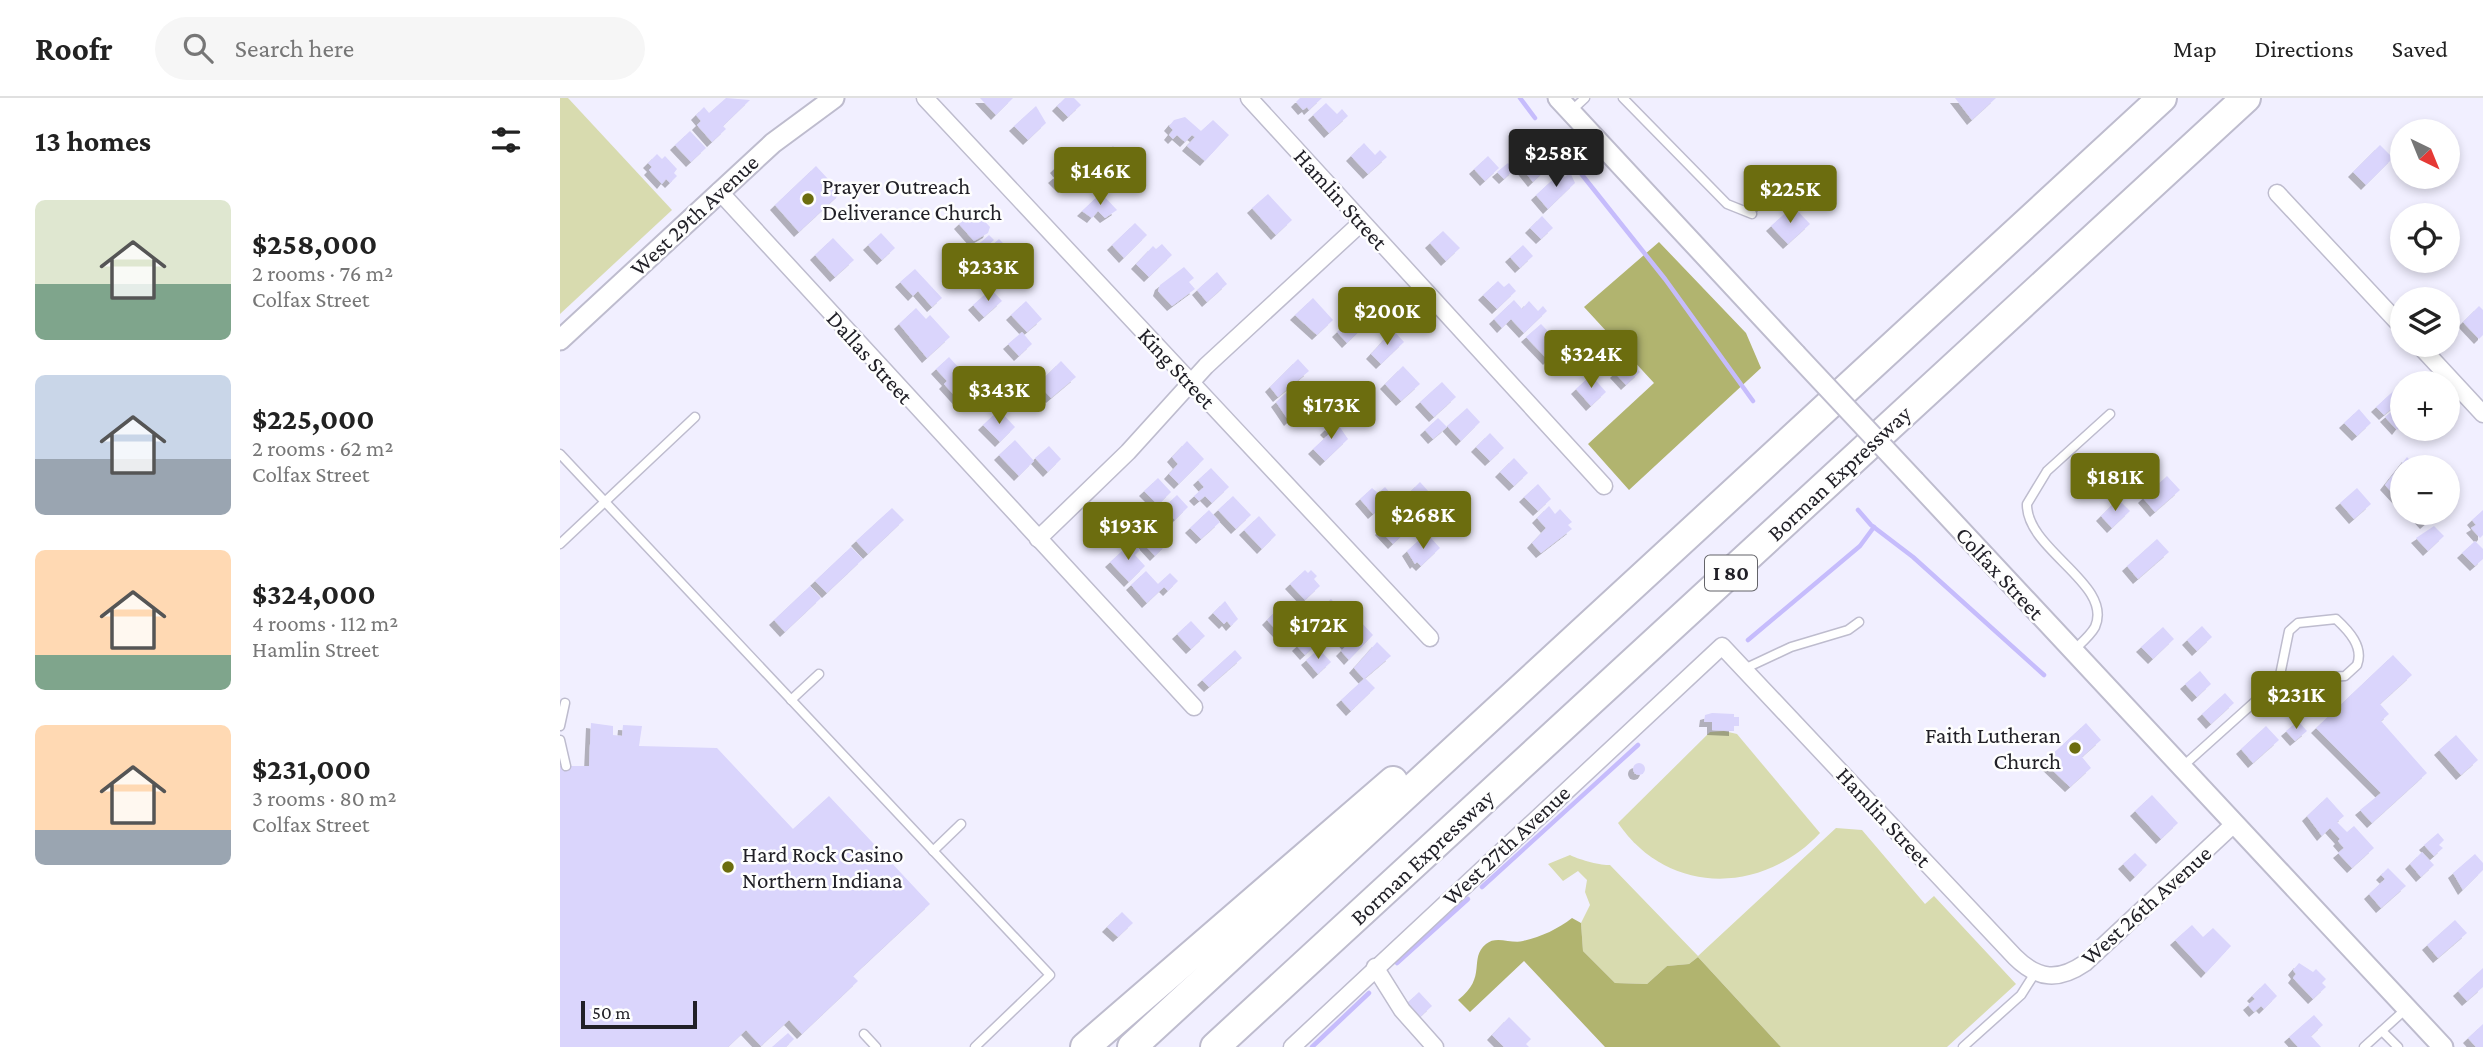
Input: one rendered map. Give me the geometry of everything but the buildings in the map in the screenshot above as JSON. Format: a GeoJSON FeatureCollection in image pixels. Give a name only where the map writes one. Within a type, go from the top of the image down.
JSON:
{"type":"FeatureCollection","features":[{"type":"Feature","properties":{"kind":"highway","name":"I 80"},"geometry":{"type":"LineString","coordinates":[[1132,1047],[2162,98]]}},
{"type":"Feature","properties":{"kind":"highway","name":"Borman Expressway"},"geometry":{"type":"LineString","coordinates":[[1215,1047],[2246,98]]}},
{"type":"Feature","properties":{"kind":"highway"},"geometry":{"type":"LineString","coordinates":[[1085,1047],[1400,775],[1512,696]]}},
{"type":"Feature","properties":{"kind":"street","name":"West 29th Avenue"},"geometry":{"type":"LineString","coordinates":[[560,340],[719,191],[787,131],[834,98]]}},
{"type":"Feature","properties":{"kind":"street","name":"King Street"},"geometry":{"type":"LineString","coordinates":[[925,98],[1430,638]]}},
{"type":"Feature","properties":{"kind":"street","name":"Hamlin Street"},"geometry":{"type":"LineString","coordinates":[[1249,98],[1604,486]]}},
{"type":"Feature","properties":{"kind":"street","name":"Colfax Street"},"geometry":{"type":"LineString","coordinates":[[1571,102],[1796,354],[2407,1008],[2437,1045]]}},
{"type":"Feature","properties":{"kind":"street","name":"Dallas Street"},"geometry":{"type":"LineString","coordinates":[[719,191],[1194,707]]}},
{"type":"Feature","properties":{"kind":"street"},"geometry":{"type":"LineString","coordinates":[[2277,193],[2390,314]]}},
{"type":"Feature","properties":{"kind":"street"},"geometry":{"type":"LineString","coordinates":[[1038,539],[1128,452],[1191,382],[1361,223]]}},
{"type":"Feature","properties":{"kind":"street"},"geometry":{"type":"LineString","coordinates":[[2430,357],[2483,414]]}},
{"type":"Feature","properties":{"kind":"street","name":"Hamlin Street"},"geometry":{"type":"LineString","coordinates":[[1722,646],[2015,957],[2035,973],[2052,977]]}},
{"type":"Feature","properties":{"kind":"street","name":"West 27th Avenue"},"geometry":{"type":"LineString","coordinates":[[1293,1047],[1375,967],[1722,646]]}},
{"type":"Feature","properties":{"kind":"street","name":"West 26th Avenue"},"geometry":{"type":"LineString","coordinates":[[2052,977],[2075,970],[2096,954],[2234,824]]}},
{"type":"Feature","properties":{"kind":"street"},"geometry":{"type":"LineString","coordinates":[[1375,967],[1402,1010],[1435,1047]]}},
{"type":"Feature","properties":{"kind":"lane"},"geometry":{"type":"LineString","coordinates":[[1623,98],[1727,204],[1752,214]]}},
{"type":"Feature","properties":{"kind":"lane"},"geometry":{"type":"LineString","coordinates":[[2073,651],[2094,627],[2097,608],[2089,591],[2033,529],[2028,504],[2047,471],[2110,414]]}},
{"type":"Feature","properties":{"kind":"lane"},"geometry":{"type":"LineString","coordinates":[[560,544],[695,417]]}},
{"type":"Feature","properties":{"kind":"lane"},"geometry":{"type":"LineString","coordinates":[[560,454],[1050,975],[975,1047]]}},
{"type":"Feature","properties":{"kind":"lane"},"geometry":{"type":"LineString","coordinates":[[2182,767],[2279,680],[2289,631],[2298,623],[2336,620],[2346,628],[2358,649],[2357,665],[2345,676],[2279,680]]}},
{"type":"Feature","properties":{"kind":"lane"},"geometry":{"type":"LineString","coordinates":[[1744,669],[1791,647],[1848,630],[1859,622]]}},
{"type":"Feature","properties":{"kind":"lane"},"geometry":{"type":"LineString","coordinates":[[791,700],[819,674]]}},
{"type":"Feature","properties":{"kind":"lane"},"geometry":{"type":"LineString","coordinates":[[560,726],[565,704]]}},
{"type":"Feature","properties":{"kind":"lane"},"geometry":{"type":"LineString","coordinates":[[560,740],[566,766]]}},
{"type":"Feature","properties":{"kind":"lane"},"geometry":{"type":"LineString","coordinates":[[933,851],[961,824]]}},
{"type":"Feature","properties":{"kind":"lane"},"geometry":{"type":"LineString","coordinates":[[1963,1047],[2021,995],[2035,973]]}},
{"type":"Feature","properties":{"kind":"lane"},"geometry":{"type":"LineString","coordinates":[[2364,1047],[2407,1008]]}},
{"type":"Feature","properties":{"kind":"lane"},"geometry":{"type":"LineString","coordinates":[[2382,1031],[2398,1047]]}},
{"type":"Feature","properties":{"kind":"lane"},"geometry":{"type":"LineString","coordinates":[[864,1034],[876,1047]]}},
{"type":"Feature","properties":{"kind":"green space"},"geometry":{"type":"Polygon","coordinates":[[[560,98],[568,98],[672,210],[560,314],[560,98]]]}},
{"type":"Feature","properties":{"kind":"green space"},"geometry":{"type":"Polygon","coordinates":[[[1659,242],[1746,333],[1761,368],[1629,490],[1588,444],[1654,383],[1584,307],[1659,242]]]}},
{"type":"Feature","properties":{"kind":"green space"},"geometry":{"type":"Polygon","coordinates":[[[1710,732],[1737,734],[1820,833],[1797,853],[1771,868],[1744,876],[1716,879],[1689,875],[1662,864],[1639,847],[1618,823],[1710,732]]]}},
{"type":"Feature","properties":{"kind":"green space"},"geometry":{"type":"Polygon","coordinates":[[[1836,828],[1862,830],[1925,904],[1934,896],[2016,984],[1947,1047],[1781,1047],[1698,957],[1689,964],[1667,966],[1647,984],[1615,983],[1583,951],[1581,923],[1590,905],[1585,892],[1587,880],[1578,871],[1563,881],[1548,864],[1570,855],[1610,865],[1698,956],[1836,828]]]}},
{"type":"Feature","properties":{"kind":"green space"},"geometry":{"type":"Polygon","coordinates":[[[1572,918],[1581,923],[1583,951],[1615,983],[1647,984],[1667,966],[1689,964],[1698,957],[1781,1047],[1605,1047],[1524,961],[1470,1012],[1458,1000],[1472,984],[1478,956],[1490,941],[1518,942],[1530,939],[1555,929],[1572,918]]]}},
{"type":"Feature","properties":{"kind":"waterway"},"geometry":{"type":"LineString","coordinates":[[1520,98],[1535,118]]}},
{"type":"Feature","properties":{"kind":"waterway"},"geometry":{"type":"LineString","coordinates":[[1552,136],[1564,151]]}},
{"type":"Feature","properties":{"kind":"waterway"},"geometry":{"type":"LineString","coordinates":[[1579,171],[1665,279],[1753,401]]}},
{"type":"Feature","properties":{"kind":"waterway"},"geometry":{"type":"LineString","coordinates":[[1858,510],[1871,525],[1913,557],[2044,675]]}},
{"type":"Feature","properties":{"kind":"waterway"},"geometry":{"type":"LineString","coordinates":[[1748,640],[1860,546],[1874,527]]}},
{"type":"Feature","properties":{"kind":"waterway"},"geometry":{"type":"LineString","coordinates":[[1482,887],[1638,745]]}},
{"type":"Feature","properties":{"kind":"waterway"},"geometry":{"type":"LineString","coordinates":[[1397,963],[1468,899]]}},
{"type":"Feature","properties":{"kind":"waterway"},"geometry":{"type":"LineString","coordinates":[[1312,1047],[1369,993]]}},
{"type":"Feature","properties":{"kind":"place","name":"Prayer Outreach Deliverance Church"},"geometry":{"type":"Point","coordinates":[808,199]}},
{"type":"Feature","properties":{"kind":"place","name":"Faith Lutheran Church"},"geometry":{"type":"Point","coordinates":[2075,748]}},
{"type":"Feature","properties":{"kind":"place","name":"Hard Rock Casino Northern Indiana"},"geometry":{"type":"Point","coordinates":[728,867]}}]}
